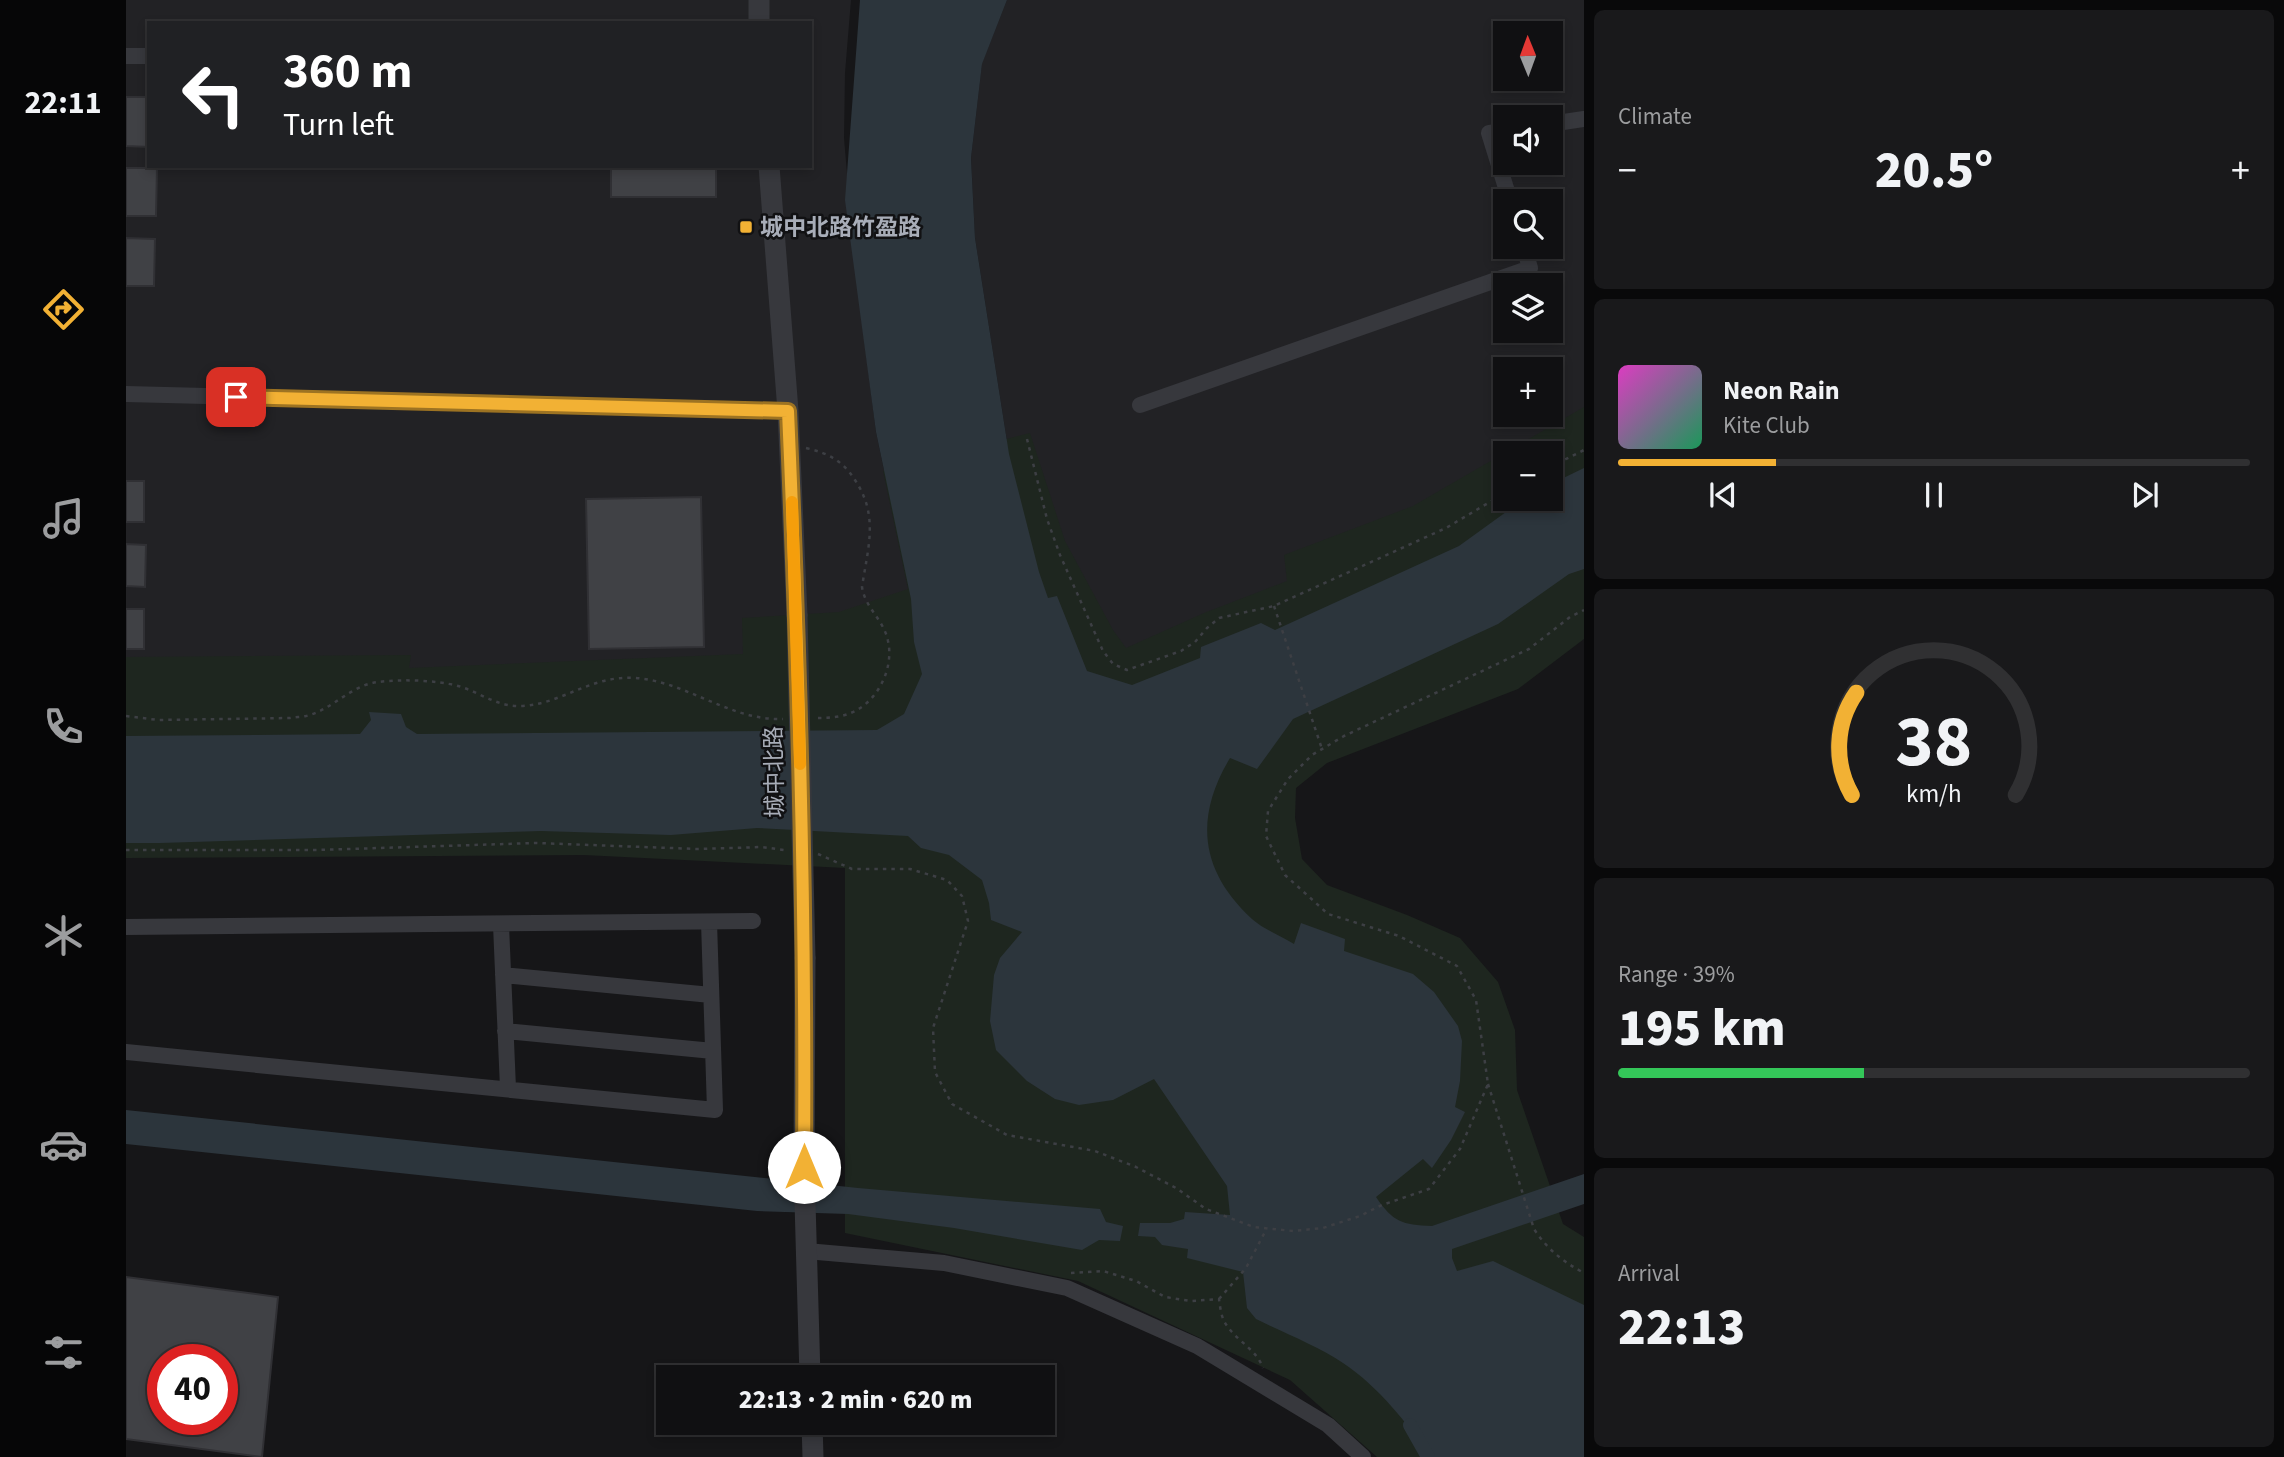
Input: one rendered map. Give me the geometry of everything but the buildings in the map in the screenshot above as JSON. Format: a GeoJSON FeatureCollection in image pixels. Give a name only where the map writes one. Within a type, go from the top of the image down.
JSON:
{"type":"FeatureCollection","features":[{"type":"Feature","properties":{"kind":"street"},"geometry":{"type":"LineString","coordinates":[[759,0],[760,21]]}},
{"type":"Feature","properties":{"kind":"street"},"geometry":{"type":"LineString","coordinates":[[126,56],[147,56]]}},
{"type":"Feature","properties":{"kind":"street"},"geometry":{"type":"LineString","coordinates":[[1563,122],[1584,119]]}},
{"type":"Feature","properties":{"kind":"street","name":"城中北路"},"geometry":{"type":"LineString","coordinates":[[769,168],[788,411],[797,615],[805,958],[804,1167],[810,1365]]}},
{"type":"Feature","properties":{"kind":"street"},"geometry":{"type":"LineString","coordinates":[[1140,405],[1530,268],[1527,259]]}},
{"type":"Feature","properties":{"kind":"street"},"geometry":{"type":"LineString","coordinates":[[126,394],[788,411]]}},
{"type":"Feature","properties":{"kind":"street"},"geometry":{"type":"LineString","coordinates":[[126,927],[753,921]]}},
{"type":"Feature","properties":{"kind":"street"},"geometry":{"type":"LineString","coordinates":[[126,1052],[508,1088],[715,1111],[709,922]]}},
{"type":"Feature","properties":{"kind":"street"},"geometry":{"type":"LineString","coordinates":[[501,925],[508,1088]]}},
{"type":"Feature","properties":{"kind":"street"},"geometry":{"type":"LineString","coordinates":[[503,975],[711,995]]}},
{"type":"Feature","properties":{"kind":"street"},"geometry":{"type":"LineString","coordinates":[[505,1031],[713,1052]]}},
{"type":"Feature","properties":{"kind":"street"},"geometry":{"type":"LineString","coordinates":[[806,1244],[944,1263],[1067,1288],[1197,1346],[1328,1425],[1363,1457]]}},
{"type":"Feature","properties":{"kind":"street"},"geometry":{"type":"LineString","coordinates":[[812,1435],[813,1457]]}},
{"type":"Feature","properties":{"kind":"path"},"geometry":{"type":"LineString","coordinates":[[1027,439],[1046,519],[1060,555],[1103,652],[1113,664],[1127,670],[1143,666],[1188,646],[1219,618],[1274,606],[1446,528],[1493,500]]}},
{"type":"Feature","properties":{"kind":"path"},"geometry":{"type":"LineString","coordinates":[[789,444],[820,451],[836,458],[866,496],[870,520],[862,587],[864,597],[888,640],[886,674],[867,702],[854,711],[835,718],[812,719]]}},
{"type":"Feature","properties":{"kind":"path"},"geometry":{"type":"LineString","coordinates":[[1563,460],[1584,450]]}},
{"type":"Feature","properties":{"kind":"path"},"geometry":{"type":"LineString","coordinates":[[1274,606],[1322,749]]}},
{"type":"Feature","properties":{"kind":"path"},"geometry":{"type":"LineString","coordinates":[[1584,610],[1570,617],[1529,649],[1344,736],[1312,755],[1288,779],[1268,811],[1266,836],[1285,875],[1328,914],[1399,936],[1457,966],[1476,1000],[1488,1084],[1534,1229],[1545,1246],[1562,1261],[1584,1273]]}},
{"type":"Feature","properties":{"kind":"path"},"geometry":{"type":"LineString","coordinates":[[126,716],[158,720],[308,716],[362,686],[377,682],[440,682],[460,686],[497,703],[520,706],[543,703],[608,678],[631,677],[654,679],[742,713],[776,720],[788,719]]}},
{"type":"Feature","properties":{"kind":"path"},"geometry":{"type":"LineString","coordinates":[[1206,1209],[1254,1227],[1293,1231],[1323,1228],[1429,1189],[1460,1149],[1488,1084]]}},
{"type":"Feature","properties":{"kind":"path"},"geometry":{"type":"LineString","coordinates":[[1041,1283],[1076,1271],[1103,1271],[1136,1281],[1166,1297],[1191,1301],[1219,1299],[1246,1268],[1266,1229]]}},
{"type":"Feature","properties":{"kind":"path"},"geometry":{"type":"LineString","coordinates":[[1219,1299],[1224,1320],[1259,1358],[1272,1391]]}},
{"type":"Feature","properties":{"kind":"shaded area"},"geometry":{"type":"Polygon","coordinates":[[[126,0],[851,0],[845,73],[844,138],[855,267],[876,432],[911,599],[914,642],[126,736],[126,0]]]}},
{"type":"Feature","properties":{"kind":"shaded area"},"geometry":{"type":"Polygon","coordinates":[[[860,0],[1007,0],[982,64],[971,158],[975,238],[1009,454],[1039,572],[1048,598],[1057,596],[1087,671],[1132,685],[1200,658],[1201,647],[1261,623],[1275,630],[1459,546],[1507,511],[1563,511],[1563,478],[1584,468],[1584,569],[1569,574],[1498,624],[1293,719],[1257,769],[1230,758],[1218,780],[1207,823],[1213,863],[1222,882],[1235,901],[1256,923],[1294,944],[1301,923],[1345,939],[1344,951],[1413,974],[1434,992],[1458,1026],[1462,1041],[1460,1081],[1455,1107],[1465,1112],[1451,1140],[1432,1168],[1423,1159],[1376,1197],[1393,1217],[1413,1225],[1432,1226],[1584,1174],[1584,1204],[1452,1249],[1452,1258],[1457,1271],[1493,1261],[1584,1305],[1584,1457],[1431,1457],[1369,1383],[1323,1351],[1256,1319],[1247,1308],[1243,1272],[1187,1258],[1188,1249],[1162,1245],[1155,1237],[1138,1236],[1140,1223],[1170,1223],[1184,1219],[1185,1212],[1230,1215],[1227,1186],[1154,1079],[1113,1100],[1079,1105],[1055,1099],[1027,1081],[996,1050],[990,1021],[994,975],[1000,958],[1022,932],[991,920],[982,880],[949,855],[921,848],[908,836],[757,828],[671,835],[541,831],[126,843],[126,736],[360,734],[371,720],[369,712],[401,714],[406,727],[417,734],[877,730],[904,714],[922,674],[914,642],[911,599],[876,432],[845,200],[860,0]]]}},
{"type":"Feature","properties":{"kind":"shaded area"},"geometry":{"type":"Polygon","coordinates":[[[1007,0],[1584,0],[1584,468],[1563,459],[1563,441],[1493,441],[1493,505],[1132,685],[1009,454],[975,238],[971,158],[982,63],[1007,0]]]}},
{"type":"Feature","properties":{"kind":"shaded area"},"geometry":{"type":"Polygon","coordinates":[[[1584,407],[1584,639],[1518,689],[1327,763],[1296,788],[1295,818],[1302,859],[1327,885],[1460,938],[1498,982],[1515,1030],[1517,1090],[1563,1224],[1584,1237],[1584,1457],[1377,1457],[1290,1380],[1078,1281],[845,1233],[845,868],[584,855],[126,858],[126,657],[411,655],[409,668],[743,654],[742,618],[839,612],[908,589],[883,471],[1030,433],[1065,541],[1113,630],[1126,648],[1204,613],[1287,581],[1284,555],[1413,506],[1493,460],[1493,511],[1563,511],[1563,441],[1525,441],[1549,427],[1563,427],[1563,419],[1584,407]]]}},
{"type":"Feature","properties":{"kind":"shaded area"},"geometry":{"type":"Polygon","coordinates":[[[126,1110],[858,1188],[1100,1209],[1106,1222],[1123,1226],[1120,1241],[1099,1240],[1082,1250],[954,1228],[848,1214],[757,1211],[126,1144],[126,1110]]]}},
{"type":"Feature","properties":{"kind":"waterway"},"geometry":{"type":"LineString","coordinates":[[1410,1425],[1428,1457]]}},
{"type":"Feature","properties":{"kind":"slow traffic"},"geometry":{"type":"LineString","coordinates":[[792,502],[800,764]]}},
{"type":"Feature","properties":{"kind":"place","name":"城中北路竹盈路"},"geometry":{"type":"Point","coordinates":[746,227]}},
{"type":"Feature","properties":{"kind":"route"},"geometry":{"type":"LineString","coordinates":[[236,397],[788,411],[797,615],[805,958],[804,1167]]}}]}
